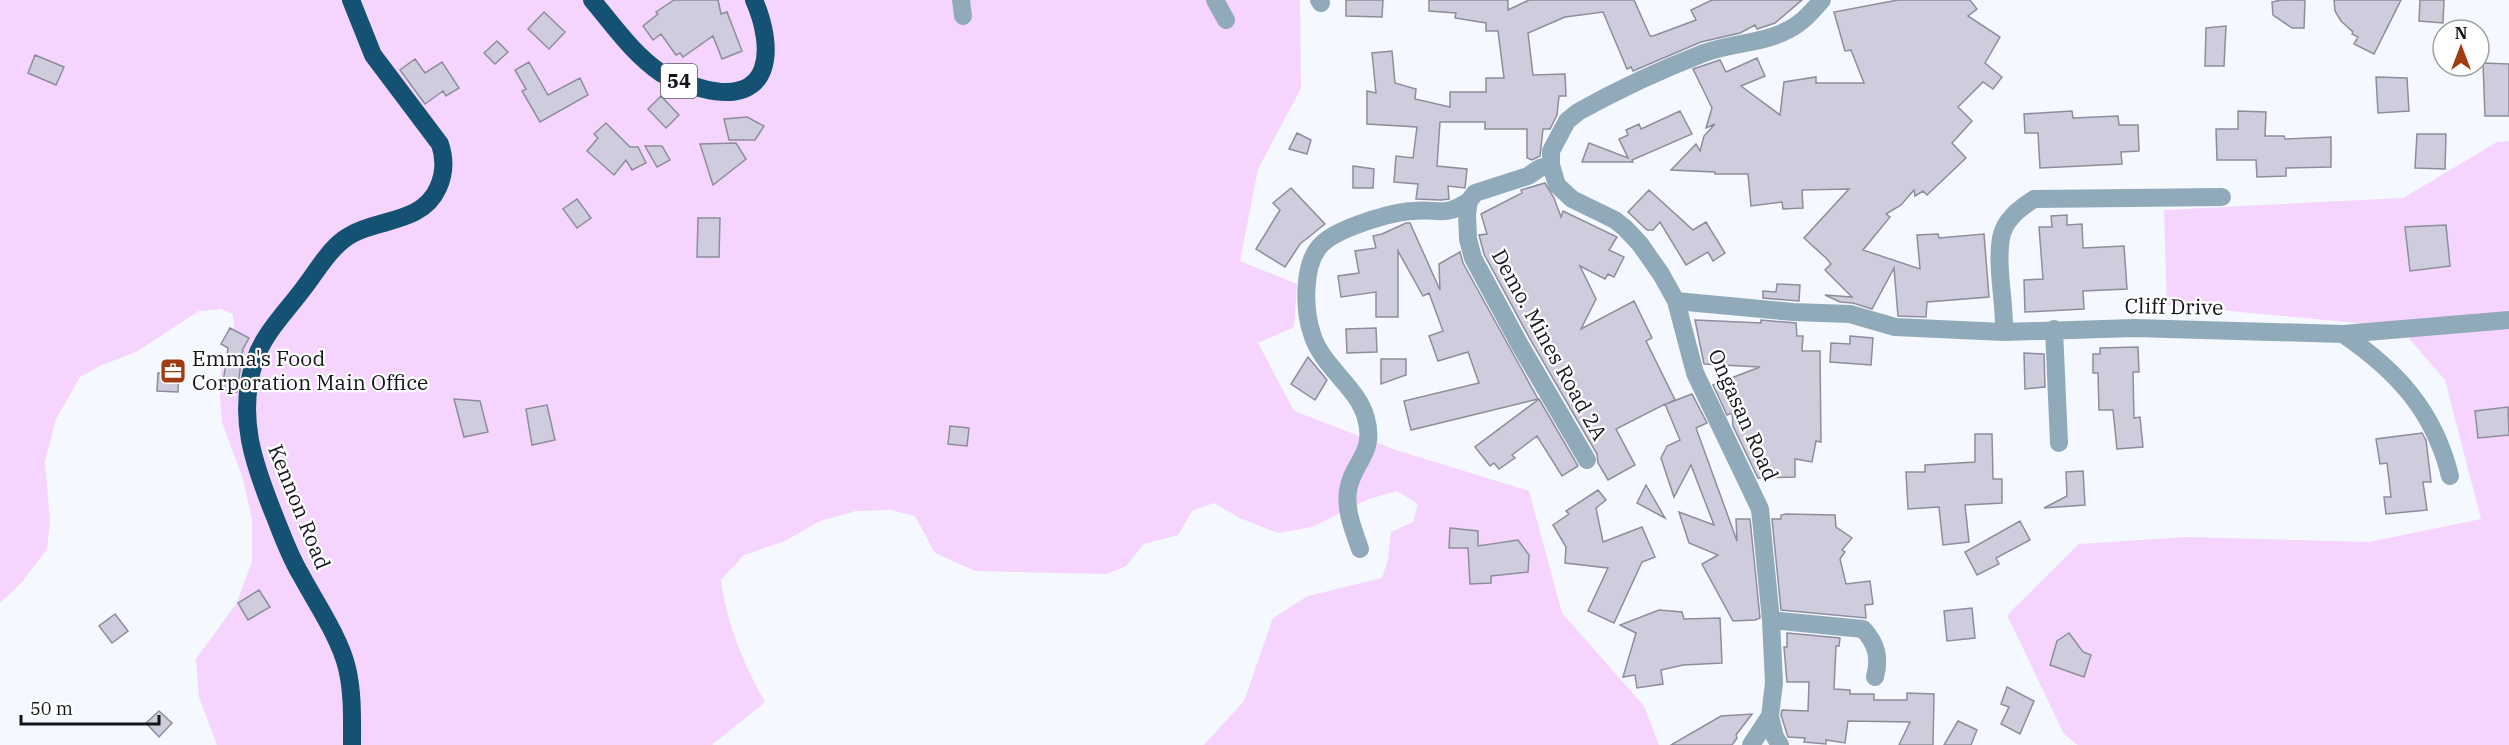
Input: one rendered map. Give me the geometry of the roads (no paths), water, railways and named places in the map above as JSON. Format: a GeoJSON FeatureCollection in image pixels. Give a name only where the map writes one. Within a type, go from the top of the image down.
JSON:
{"type":"FeatureCollection","features":[{"type":"Feature","properties":{"kind":"highway","name":"Kennon Road"},"geometry":{"type":"LineString","coordinates":[[351,0],[373,55],[440,144],[444,156],[443,172],[432,201],[416,213],[368,227],[342,240],[324,261],[264,339],[255,359],[246,405],[250,444],[261,481],[294,563],[329,626],[347,666],[351,692],[352,745]]}},
{"type":"Feature","properties":{"kind":"highway","name":"54"},"geometry":{"type":"LineString","coordinates":[[592,0],[636,52],[663,74],[687,85],[712,91],[735,92],[754,84],[764,71],[767,60],[766,35],[754,0]]}},
{"type":"Feature","properties":{"kind":"street"},"geometry":{"type":"LineString","coordinates":[[1215,0],[1226,20]]}},
{"type":"Feature","properties":{"kind":"street"},"geometry":{"type":"LineString","coordinates":[[1360,549],[1349,517],[1347,501],[1348,489],[1368,446],[1366,418],[1360,403],[1314,342],[1306,299],[1308,273],[1322,243],[1348,229],[1371,221],[1412,211],[1446,212],[1469,201],[1480,189],[1514,180],[1551,165],[1551,151],[1557,135],[1567,121],[1578,112],[1659,70],[1717,48],[1770,38],[1787,32],[1803,20],[1822,0]]}},
{"type":"Feature","properties":{"kind":"street","name":"Ongasan Road"},"geometry":{"type":"LineString","coordinates":[[1551,165],[1557,185],[1564,192],[1581,204],[1615,220],[1641,244],[1676,301],[1695,373],[1760,509],[1771,620],[1774,683],[1770,716],[1751,745]]}},
{"type":"Feature","properties":{"kind":"street"},"geometry":{"type":"LineString","coordinates":[[2004,332],[2001,237],[2008,222],[2020,208],[2034,199],[2222,196]]}},
{"type":"Feature","properties":{"kind":"street","name":"Demo. Mines Road 2A"},"geometry":{"type":"LineString","coordinates":[[1469,201],[1468,239],[1473,258],[1520,345],[1587,460]]}},
{"type":"Feature","properties":{"kind":"street","name":"Cliff Drive"},"geometry":{"type":"LineString","coordinates":[[1676,301],[1793,312],[1850,314],[1895,327],[2004,332],[2134,328],[2343,334],[2509,320]]}},
{"type":"Feature","properties":{"kind":"street"},"geometry":{"type":"LineString","coordinates":[[2054,329],[2059,443]]}},
{"type":"Feature","properties":{"kind":"street"},"geometry":{"type":"LineString","coordinates":[[2343,334],[2373,354],[2404,385],[2435,431],[2450,476]]}},
{"type":"Feature","properties":{"kind":"street"},"geometry":{"type":"LineString","coordinates":[[1771,620],[1863,629],[1871,638],[1878,657],[1875,677]]}},
{"type":"Feature","properties":{"kind":"street"},"geometry":{"type":"LineString","coordinates":[[1770,716],[1775,737],[1780,745]]}},
{"type":"Feature","properties":{"kind":"place","name":"Emma's Food Corporation Main Office"},"geometry":{"type":"Point","coordinates":[173,371]}}]}
